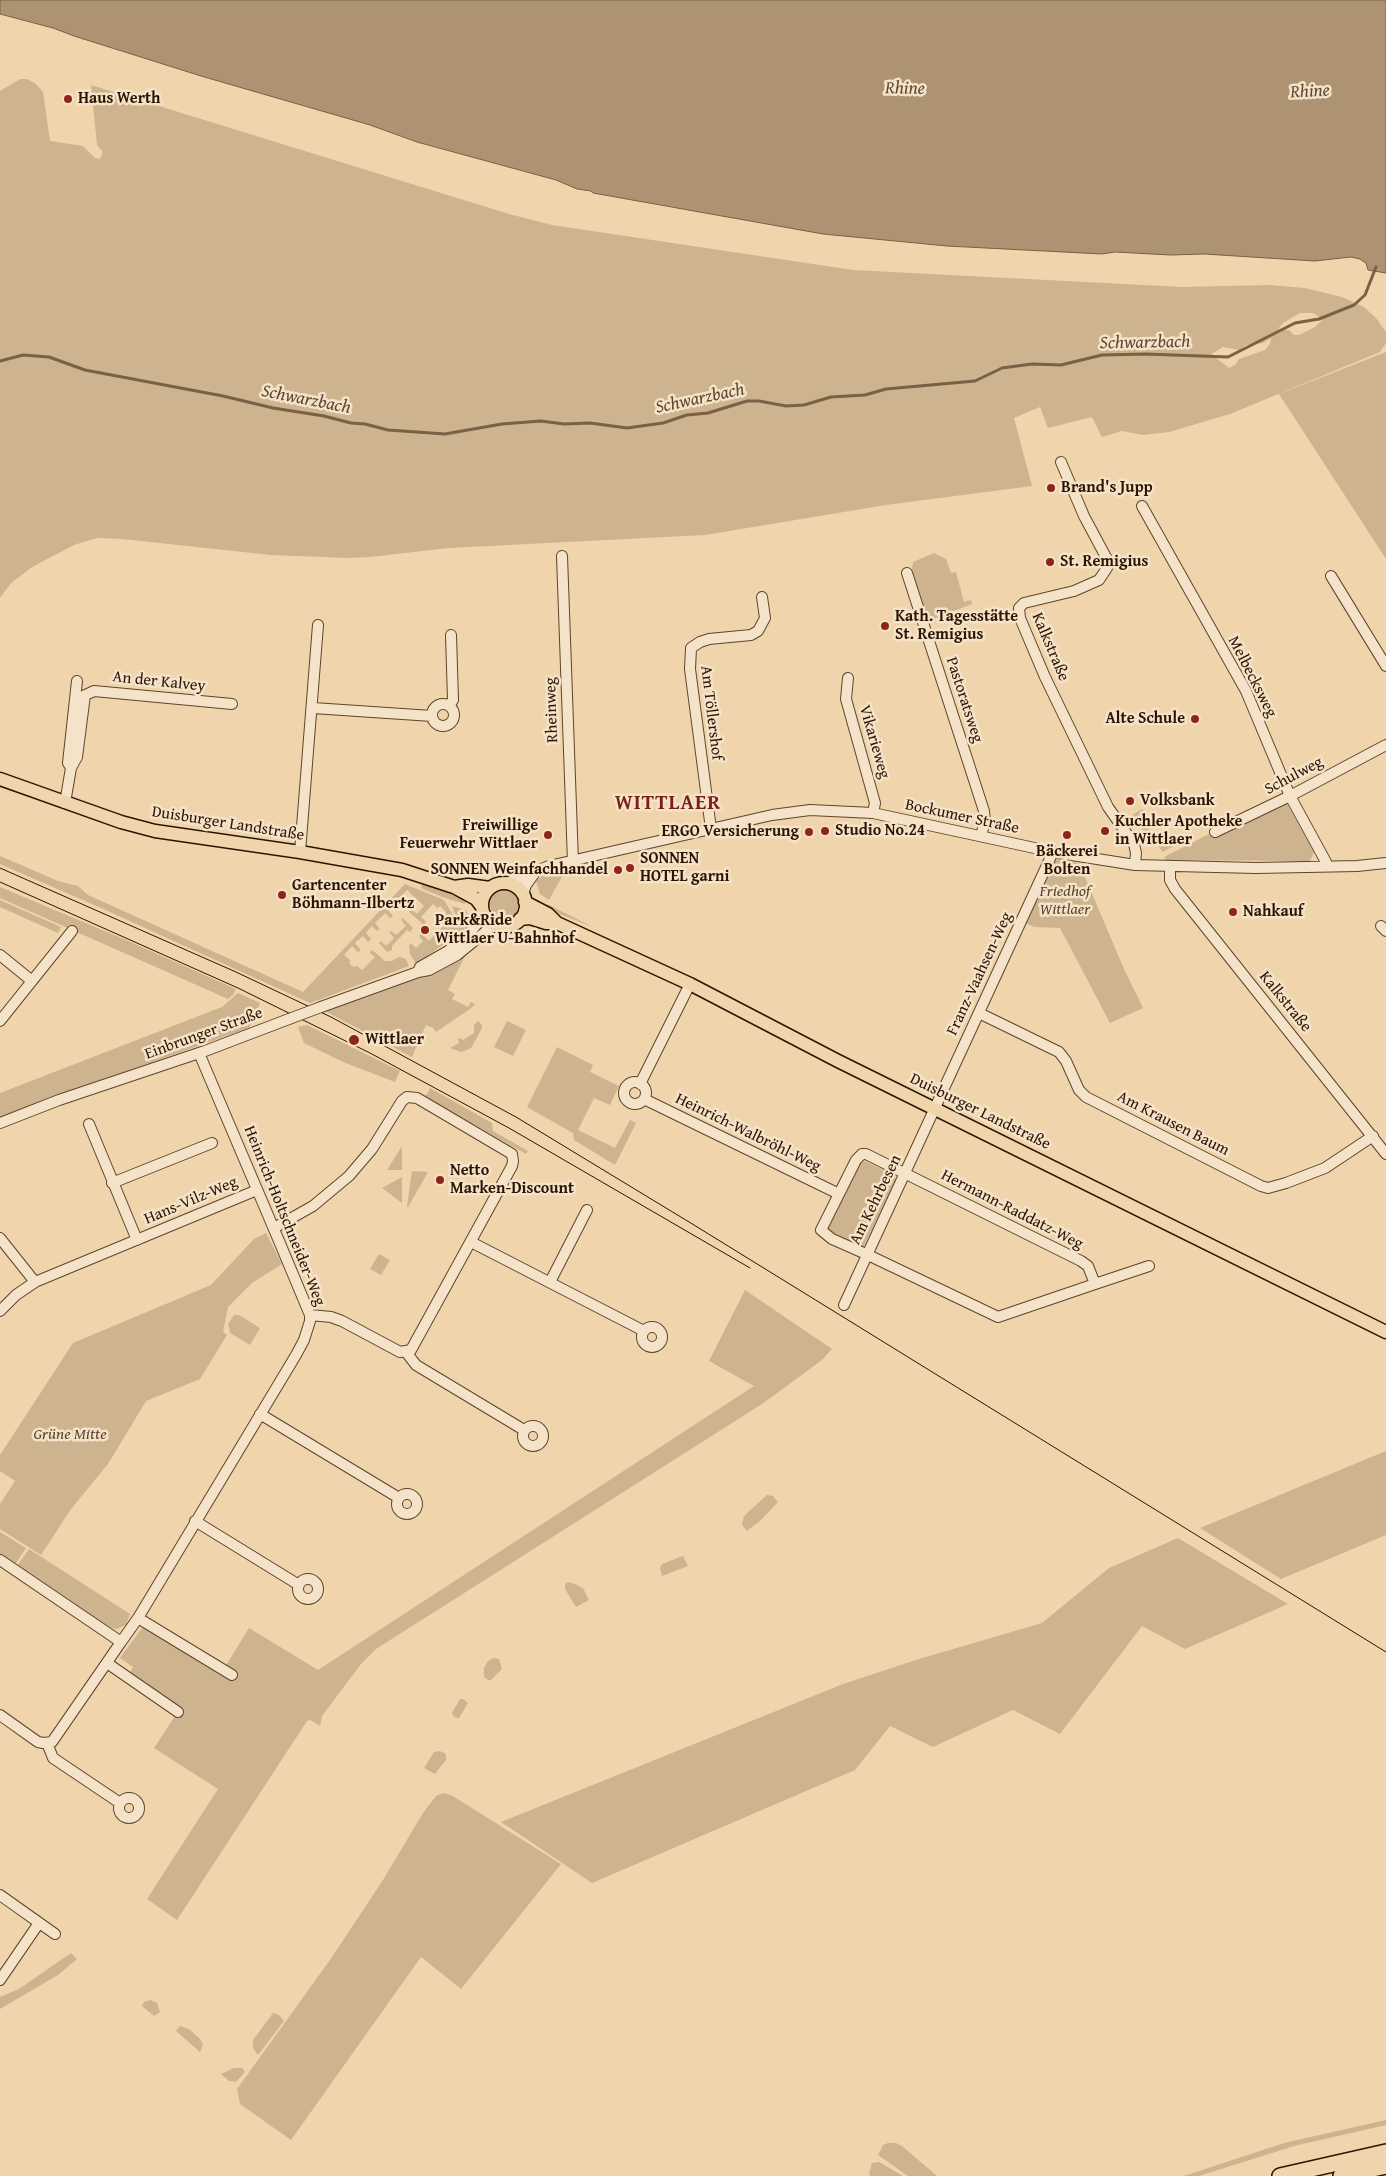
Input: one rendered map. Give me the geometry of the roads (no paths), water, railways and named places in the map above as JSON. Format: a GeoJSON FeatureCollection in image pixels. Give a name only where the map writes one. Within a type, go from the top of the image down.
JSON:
{"type":"FeatureCollection","features":[{"type":"Feature","properties":{"kind":"highway"},"geometry":{"type":"LineString","coordinates":[[1280,2176],[1386,2152]]}},
{"type":"Feature","properties":{"kind":"highway"},"geometry":{"type":"LineString","coordinates":[[1341,2176],[1386,2166]]}},
{"type":"Feature","properties":{"kind":"main road","name":"Duisburger Landstraße"},"geometry":{"type":"LineString","coordinates":[[0,779],[121,822],[155,831],[379,865],[454,887],[476,899],[490,922],[498,926],[511,925],[520,919],[530,918],[546,923],[558,923]]}},
{"type":"Feature","properties":{"kind":"main road","name":"Duisburger Landstraße"},"geometry":{"type":"LineString","coordinates":[[454,887],[468,885],[490,888],[496,884],[508,883],[518,888],[524,898],[558,923],[690,984],[1386,1332]]}},
{"type":"Feature","properties":{"kind":"main road"},"geometry":{"type":"LineString","coordinates":[[482,909],[484,895],[490,888]]}},
{"type":"Feature","properties":{"kind":"main road"},"geometry":{"type":"LineString","coordinates":[[520,919],[525,910],[524,898]]}},
{"type":"Feature","properties":{"kind":"street","name":"Kalkstraße"},"geometry":{"type":"LineString","coordinates":[[1061,462],[1084,516],[1107,558],[1107,568],[1102,577],[1091,584],[1074,591],[1024,603],[1020,606],[1019,613],[1045,677],[1108,807],[1134,844],[1136,853],[1135,865]]}},
{"type":"Feature","properties":{"kind":"street","name":"Melbecksweg"},"geometry":{"type":"LineString","coordinates":[[1142,506],[1246,691],[1290,796],[1326,862],[1326,866]]}},
{"type":"Feature","properties":{"kind":"street","name":"Rheinweg"},"geometry":{"type":"LineString","coordinates":[[562,556],[573,862]]}},
{"type":"Feature","properties":{"kind":"street","name":"Pastoratsweg"},"geometry":{"type":"LineString","coordinates":[[907,573],[984,811],[985,821],[981,836]]}},
{"type":"Feature","properties":{"kind":"street"},"geometry":{"type":"LineString","coordinates":[[1331,576],[1386,666]]}},
{"type":"Feature","properties":{"kind":"street","name":"Am Töllershof"},"geometry":{"type":"LineString","coordinates":[[711,829],[690,669],[691,648],[708,639],[751,635],[758,631],[765,618],[762,597]]}},
{"type":"Feature","properties":{"kind":"street"},"geometry":{"type":"LineString","coordinates":[[300,852],[313,708],[318,625]]}},
{"type":"Feature","properties":{"kind":"street"},"geometry":{"type":"LineString","coordinates":[[449,706],[453,700],[451,635]]}},
{"type":"Feature","properties":{"kind":"street","name":"Vikarieweg"},"geometry":{"type":"LineString","coordinates":[[848,678],[846,699],[875,803],[873,813]]}},
{"type":"Feature","properties":{"kind":"street"},"geometry":{"type":"LineString","coordinates":[[72,768],[68,763],[77,681]]}},
{"type":"Feature","properties":{"kind":"street","name":"An der Kalvey"},"geometry":{"type":"LineString","coordinates":[[75,700],[94,691],[232,704]]}},
{"type":"Feature","properties":{"kind":"street"},"geometry":{"type":"LineString","coordinates":[[65,803],[76,757],[85,695]]}},
{"type":"Feature","properties":{"kind":"street"},"geometry":{"type":"LineString","coordinates":[[439,705],[449,706],[454,715],[449,724],[438,725],[432,716],[434,709],[439,705]]}},
{"type":"Feature","properties":{"kind":"street"},"geometry":{"type":"LineString","coordinates":[[313,708],[432,716]]}},
{"type":"Feature","properties":{"kind":"street","name":"Schulweg"},"geometry":{"type":"LineString","coordinates":[[1215,832],[1290,796],[1386,744]]}},
{"type":"Feature","properties":{"kind":"street","name":"Bockumer Straße"},"geometry":{"type":"LineString","coordinates":[[508,883],[536,871],[573,862],[772,815],[810,810],[873,813],[1052,852],[1135,865],[1326,866],[1386,863]]}},
{"type":"Feature","properties":{"kind":"street","name":"Franz-Vaahsen-Weg"},"geometry":{"type":"LineString","coordinates":[[936,1108],[1052,852]]}},
{"type":"Feature","properties":{"kind":"street","name":"Kalkstraße"},"geometry":{"type":"LineString","coordinates":[[1170,866],[1170,880],[1174,889],[1379,1140],[1386,1154]]}},
{"type":"Feature","properties":{"kind":"street"},"geometry":{"type":"LineString","coordinates":[[524,898],[526,885],[536,871]]}},
{"type":"Feature","properties":{"kind":"street","name":"Einbrunger Straße"},"geometry":{"type":"LineString","coordinates":[[418,972],[420,967],[448,951],[467,936],[476,925],[482,909]]}},
{"type":"Feature","properties":{"kind":"street","name":"Einbrunger Straße"},"geometry":{"type":"LineString","coordinates":[[0,1123],[199,1053],[418,972],[429,970],[457,955],[490,928],[498,926]]}},
{"type":"Feature","properties":{"kind":"street"},"geometry":{"type":"LineString","coordinates":[[0,1021],[72,931]]}},
{"type":"Feature","properties":{"kind":"street"},"geometry":{"type":"LineString","coordinates":[[0,955],[32,982]]}},
{"type":"Feature","properties":{"kind":"street","name":"Heinrich-Walbröhl-Weg"},"geometry":{"type":"LineString","coordinates":[[690,984],[640,1084],[634,1082],[628,1085],[625,1095],[628,1101],[635,1104],[644,1099],[839,1194]]}},
{"type":"Feature","properties":{"kind":"street","name":"Am Krausen Baum"},"geometry":{"type":"LineString","coordinates":[[979,1013],[1059,1052],[1066,1061],[1079,1090],[1086,1097],[1261,1186],[1268,1188],[1286,1184],[1326,1168],[1379,1140]]}},
{"type":"Feature","properties":{"kind":"street","name":"Heinrich-Holtschneider-Weg"},"geometry":{"type":"LineString","coordinates":[[47,1743],[55,1738],[138,1618],[304,1340],[308,1329],[310,1315],[199,1053]]}},
{"type":"Feature","properties":{"kind":"street"},"geometry":{"type":"LineString","coordinates":[[640,1084],[645,1089],[644,1099]]}},
{"type":"Feature","properties":{"kind":"street"},"geometry":{"type":"LineString","coordinates":[[274,1228],[313,1206],[349,1176],[372,1149],[402,1101],[408,1098],[414,1097],[512,1154],[512,1166],[415,1346],[406,1352]]}},
{"type":"Feature","properties":{"kind":"street","name":"Am Kehrbesen"},"geometry":{"type":"LineString","coordinates":[[844,1305],[866,1254],[936,1108]]}},
{"type":"Feature","properties":{"kind":"street","name":"Hans-Vilz-Weg"},"geometry":{"type":"LineString","coordinates":[[89,1124],[136,1240]]}},
{"type":"Feature","properties":{"kind":"street"},"geometry":{"type":"LineString","coordinates":[[112,1183],[212,1143]]}},
{"type":"Feature","properties":{"kind":"street"},"geometry":{"type":"LineString","coordinates":[[905,1174],[866,1154],[858,1156],[821,1230],[832,1239],[998,1317],[1149,1266]]}},
{"type":"Feature","properties":{"kind":"street","name":"Hermann-Raddatz-Weg"},"geometry":{"type":"LineString","coordinates":[[905,1174],[1081,1261],[1088,1266],[1095,1284]]}},
{"type":"Feature","properties":{"kind":"street","name":"Hans-Vilz-Weg"},"geometry":{"type":"LineString","coordinates":[[0,1311],[16,1295],[34,1282],[257,1190]]}},
{"type":"Feature","properties":{"kind":"street"},"geometry":{"type":"LineString","coordinates":[[550,1282],[587,1210]]}},
{"type":"Feature","properties":{"kind":"street"},"geometry":{"type":"LineString","coordinates":[[0,1238],[34,1282]]}},
{"type":"Feature","properties":{"kind":"street"},"geometry":{"type":"LineString","coordinates":[[471,1242],[644,1331]]}},
{"type":"Feature","properties":{"kind":"street"},"geometry":{"type":"LineString","coordinates":[[310,1315],[331,1317],[361,1330],[395,1350],[406,1352],[416,1364],[524,1430]]}},
{"type":"Feature","properties":{"kind":"street"},"geometry":{"type":"LineString","coordinates":[[260,1414],[399,1498]]}},
{"type":"Feature","properties":{"kind":"street"},"geometry":{"type":"LineString","coordinates":[[195,1521],[299,1584]]}},
{"type":"Feature","properties":{"kind":"street"},"geometry":{"type":"LineString","coordinates":[[0,1560],[121,1642]]}},
{"type":"Feature","properties":{"kind":"street"},"geometry":{"type":"LineString","coordinates":[[138,1618],[232,1675]]}},
{"type":"Feature","properties":{"kind":"street"},"geometry":{"type":"LineString","coordinates":[[107,1663],[178,1712]]}},
{"type":"Feature","properties":{"kind":"street"},"geometry":{"type":"LineString","coordinates":[[0,1715],[38,1742],[47,1743],[53,1758],[120,1803]]}},
{"type":"Feature","properties":{"kind":"street"},"geometry":{"type":"LineString","coordinates":[[0,1895],[55,1934]]}},
{"type":"Feature","properties":{"kind":"street"},"geometry":{"type":"LineString","coordinates":[[0,1980],[39,1923]]}},
{"type":"Feature","properties":{"kind":"water","name":"Rhine"},"geometry":{"type":"Polygon","coordinates":[[[0,0],[1386,0],[1386,273],[1368,270],[1366,263],[1351,257],[1315,261],[1204,254],[1170,255],[1115,252],[1102,254],[947,246],[823,234],[593,193],[577,189],[556,180],[417,142],[370,125],[201,76],[53,28],[0,14],[0,0]]]}},
{"type":"Feature","properties":{"kind":"waterway","name":"Schwarzbach"},"geometry":{"type":"LineString","coordinates":[[0,361],[23,355],[49,357],[85,370],[388,430],[445,434],[502,424],[541,421],[564,424],[590,423],[627,428],[663,423],[687,415],[708,413],[747,401],[759,401],[786,406],[804,405],[831,397],[865,395],[886,389],[975,381],[1002,368],[1032,364],[1061,365],[1102,355],[1146,354],[1228,357],[1295,323],[1319,319],[1354,305],[1365,295],[1376,267]]}},
{"type":"Feature","properties":{"kind":"tram line"},"geometry":{"type":"LineString","coordinates":[[0,868],[236,972],[331,1017],[516,1117],[1386,1652]]}},
{"type":"Feature","properties":{"kind":"tram line"},"geometry":{"type":"LineString","coordinates":[[0,882],[238,988],[370,1053],[509,1128],[750,1268]]}},
{"type":"Feature","properties":{"kind":"place","name":"Haus Werth"},"geometry":{"type":"Point","coordinates":[68,99]}},
{"type":"Feature","properties":{"kind":"place","name":"Brand's Jupp"},"geometry":{"type":"Point","coordinates":[1051,488]}},
{"type":"Feature","properties":{"kind":"place","name":"St. Remigius"},"geometry":{"type":"Point","coordinates":[1050,562]}},
{"type":"Feature","properties":{"kind":"place","name":"Kath. Tagesstätte St. Remigius"},"geometry":{"type":"Point","coordinates":[885,626]}},
{"type":"Feature","properties":{"kind":"place","name":"Alte Schule"},"geometry":{"type":"Point","coordinates":[1195,719]}},
{"type":"Feature","properties":{"kind":"place","name":"Volksbank"},"geometry":{"type":"Point","coordinates":[1130,801]}},
{"type":"Feature","properties":{"kind":"place","name":"Studio No.24"},"geometry":{"type":"Point","coordinates":[825,831]}},
{"type":"Feature","properties":{"kind":"place","name":"Kuchler Apotheke in Wittlaer"},"geometry":{"type":"Point","coordinates":[1105,831]}},
{"type":"Feature","properties":{"kind":"place","name":"ERGO Versicherung"},"geometry":{"type":"Point","coordinates":[809,832]}},
{"type":"Feature","properties":{"kind":"place","name":"Freiwillige Feuerwehr Wittlaer"},"geometry":{"type":"Point","coordinates":[548,835]}},
{"type":"Feature","properties":{"kind":"place","name":"Bäckerei Bolten"},"geometry":{"type":"Point","coordinates":[1067,835]}},
{"type":"Feature","properties":{"kind":"place","name":"SONNEN HOTEL garni"},"geometry":{"type":"Point","coordinates":[630,868]}},
{"type":"Feature","properties":{"kind":"place","name":"SONNEN Weinfachhandel"},"geometry":{"type":"Point","coordinates":[618,870]}},
{"type":"Feature","properties":{"kind":"place","name":"Gartencenter Böhmann-Ilbertz"},"geometry":{"type":"Point","coordinates":[282,895]}},
{"type":"Feature","properties":{"kind":"place","name":"Nahkauf"},"geometry":{"type":"Point","coordinates":[1233,912]}},
{"type":"Feature","properties":{"kind":"place","name":"Park&Ride Wittlaer U-Bahnhof"},"geometry":{"type":"Point","coordinates":[425,930]}},
{"type":"Feature","properties":{"kind":"place","name":"Wittlaer"},"geometry":{"type":"Point","coordinates":[354,1040]}},
{"type":"Feature","properties":{"kind":"place","name":"Netto Marken-Discount"},"geometry":{"type":"Point","coordinates":[440,1180]}},
{"type":"Feature","properties":{"kind":"district","name":"WITTLAER"},"geometry":{"type":"Point","coordinates":[668,804]}},
{"type":"Feature","properties":{"kind":"park label","name":"Friedhof Wittlaer"},"geometry":{"type":"Point","coordinates":[1065,901]}},
{"type":"Feature","properties":{"kind":"park label","name":"Grüne Mitte"},"geometry":{"type":"Point","coordinates":[70,1435]}}]}
